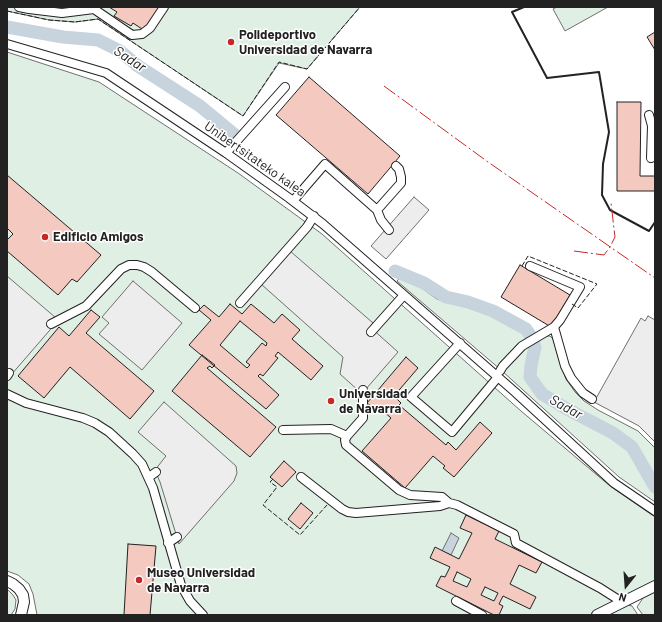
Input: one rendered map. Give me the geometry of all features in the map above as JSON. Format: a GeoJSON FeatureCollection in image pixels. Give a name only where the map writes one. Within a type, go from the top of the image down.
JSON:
{"type":"FeatureCollection","features":[{"type":"Feature","properties":{"kind":"main road"},"geometry":{"type":"LineString","coordinates":[[7,581],[19,589],[23,595],[24,613]]}},
{"type":"Feature","properties":{"kind":"main road"},"geometry":{"type":"LineString","coordinates":[[597,615],[655,586]]}},
{"type":"Feature","properties":{"kind":"street"},"geometry":{"type":"LineString","coordinates":[[19,7],[29,10],[62,13],[95,8],[132,35],[142,34],[150,28],[164,7]]}},
{"type":"Feature","properties":{"kind":"street"},"geometry":{"type":"LineString","coordinates":[[62,13],[71,7]]}},
{"type":"Feature","properties":{"kind":"street","name":"Unibertsitateko kalea"},"geometry":{"type":"LineString","coordinates":[[7,44],[106,73],[226,153],[314,216],[460,344],[499,374],[614,483],[655,511]]}},
{"type":"Feature","properties":{"kind":"street"},"geometry":{"type":"LineString","coordinates":[[226,153],[285,87]]}},
{"type":"Feature","properties":{"kind":"street"},"geometry":{"type":"LineString","coordinates":[[649,115],[653,125],[651,158]]}},
{"type":"Feature","properties":{"kind":"street"},"geometry":{"type":"LineString","coordinates":[[293,201],[325,164],[377,210],[381,220],[389,230]]}},
{"type":"Feature","properties":{"kind":"street"},"geometry":{"type":"LineString","coordinates":[[377,210],[401,183],[399,169],[396,166]]}},
{"type":"Feature","properties":{"kind":"street"},"geometry":{"type":"LineString","coordinates":[[240,303],[307,227],[314,216]]}},
{"type":"Feature","properties":{"kind":"street"},"geometry":{"type":"LineString","coordinates":[[50,324],[86,306],[121,269],[129,265],[137,265],[152,272],[195,308]]}},
{"type":"Feature","properties":{"kind":"street"},"geometry":{"type":"LineString","coordinates":[[460,344],[411,397],[452,432],[492,384],[499,374],[502,366],[522,346],[554,327],[560,320],[580,287],[530,266]]}},
{"type":"Feature","properties":{"kind":"street"},"geometry":{"type":"LineString","coordinates":[[371,332],[404,295]]}},
{"type":"Feature","properties":{"kind":"street"},"geometry":{"type":"LineString","coordinates":[[554,327],[565,366],[571,378],[583,393],[592,399]]}},
{"type":"Feature","properties":{"kind":"street"},"geometry":{"type":"LineString","coordinates":[[346,441],[363,418],[363,390]]}},
{"type":"Feature","properties":{"kind":"street"},"geometry":{"type":"LineString","coordinates":[[7,394],[26,403],[83,418],[95,424],[109,432],[125,445],[142,464],[153,488],[181,584],[190,601],[203,615]]}},
{"type":"Feature","properties":{"kind":"street"},"geometry":{"type":"LineString","coordinates":[[283,430],[331,429],[399,490],[410,495],[442,497],[449,503],[457,505],[514,534],[516,543],[600,588],[622,602]]}},
{"type":"Feature","properties":{"kind":"street"},"geometry":{"type":"LineString","coordinates":[[149,477],[156,472]]}},
{"type":"Feature","properties":{"kind":"street"},"geometry":{"type":"LineString","coordinates":[[301,477],[348,512],[356,513],[440,506],[449,503]]}},
{"type":"Feature","properties":{"kind":"street"},"geometry":{"type":"LineString","coordinates":[[168,543],[177,537]]}},
{"type":"Feature","properties":{"kind":"street"},"geometry":{"type":"LineString","coordinates":[[456,601],[482,615]]}},
{"type":"Feature","properties":{"kind":"green space","name":"Polideportivo Universidad de Navarra"},"geometry":{"type":"Polygon","coordinates":[[[7,7],[360,7],[307,69],[279,63],[243,116],[98,19],[75,22],[49,20],[7,11],[7,7]]]}},
{"type":"Feature","properties":{"kind":"green space"},"geometry":{"type":"Polygon","coordinates":[[[557,7],[608,7],[565,31],[553,9],[557,7]]]}},
{"type":"Feature","properties":{"kind":"green space","name":"Universidad de Navarra"},"geometry":{"type":"Polygon","coordinates":[[[7,52],[99,82],[238,173],[322,234],[521,411],[610,486],[655,517],[655,581],[590,615],[37,615],[33,594],[29,584],[18,575],[7,571],[7,52]]]}},
{"type":"Feature","properties":{"kind":"green space"},"geometry":{"type":"Polygon","coordinates":[[[401,276],[413,282],[437,299],[487,312],[539,340],[546,336],[550,336],[553,339],[566,379],[575,392],[584,401],[598,410],[638,431],[655,448],[655,502],[619,477],[501,370],[397,281],[401,276]]]}},
{"type":"Feature","properties":{"kind":"green space"},"geometry":{"type":"Polygon","coordinates":[[[7,589],[16,600],[15,609],[11,615],[7,615],[7,589]]]}},
{"type":"Feature","properties":{"kind":"green space"},"geometry":{"type":"Polygon","coordinates":[[[655,592],[655,615],[643,615],[637,607],[643,598],[655,592]]]}},
{"type":"Feature","properties":{"kind":"green space"},"geometry":{"type":"Polygon","coordinates":[[[628,605],[632,606],[638,615],[608,615],[628,605]]]}},
{"type":"Feature","properties":{"kind":"shaded area"},"geometry":{"type":"Polygon","coordinates":[[[414,197],[429,210],[386,259],[371,246],[414,197]]]}},
{"type":"Feature","properties":{"kind":"shaded area"},"geometry":{"type":"Polygon","coordinates":[[[290,251],[373,323],[370,327],[398,352],[366,389],[360,392],[340,374],[343,357],[261,284],[290,251]]]}},
{"type":"Feature","properties":{"kind":"shaded area"},"geometry":{"type":"Polygon","coordinates":[[[7,276],[56,318],[56,323],[11,375],[7,371],[7,276]]]}},
{"type":"Feature","properties":{"kind":"shaded area"},"geometry":{"type":"Polygon","coordinates":[[[133,281],[182,323],[142,370],[99,334],[109,323],[102,317],[133,281]]]}},
{"type":"Feature","properties":{"kind":"shaded area"},"geometry":{"type":"Polygon","coordinates":[[[648,316],[655,320],[655,442],[639,426],[594,402],[641,318],[645,321],[648,316]]]}},
{"type":"Feature","properties":{"kind":"shaded area"},"geometry":{"type":"Polygon","coordinates":[[[164,402],[236,466],[237,473],[234,481],[179,544],[155,470],[166,456],[138,432],[164,402]]]}},
{"type":"Feature","properties":{"kind":"shaded area"},"geometry":{"type":"Polygon","coordinates":[[[451,533],[459,538],[451,555],[442,551],[451,533]]]}},
{"type":"Feature","properties":{"kind":"building"},"geometry":{"type":"Polygon","coordinates":[[[109,7],[161,7],[145,31],[133,23],[131,26],[114,16],[117,12],[109,7]]]}},
{"type":"Feature","properties":{"kind":"building"},"geometry":{"type":"Polygon","coordinates":[[[655,32],[655,50],[647,37],[655,32]]]}},
{"type":"Feature","properties":{"kind":"building"},"geometry":{"type":"Polygon","coordinates":[[[309,77],[400,156],[368,194],[276,115],[309,77]]]}},
{"type":"Feature","properties":{"kind":"building"},"geometry":{"type":"Polygon","coordinates":[[[617,102],[641,102],[640,176],[655,176],[655,191],[617,191],[617,102]]]}},
{"type":"Feature","properties":{"kind":"building","name":"Edificio Amigos"},"geometry":{"type":"Polygon","coordinates":[[[7,175],[101,255],[77,282],[72,279],[58,295],[7,251],[7,240],[13,234],[8,229],[7,230],[7,175]]]}},
{"type":"Feature","properties":{"kind":"building"},"geometry":{"type":"Polygon","coordinates":[[[520,265],[570,295],[551,327],[501,297],[520,265]]]}},
{"type":"Feature","properties":{"kind":"building"},"geometry":{"type":"Polygon","coordinates":[[[230,304],[242,314],[251,304],[274,323],[282,314],[300,330],[292,339],[323,366],[311,380],[278,352],[275,356],[278,358],[263,376],[260,374],[258,376],[279,395],[266,409],[189,345],[211,320],[199,310],[204,305],[219,317],[230,304]],[[240,321],[220,345],[247,368],[250,365],[246,362],[262,343],[266,346],[267,343],[240,321]]]}},
{"type":"Feature","properties":{"kind":"building"},"geometry":{"type":"Polygon","coordinates":[[[91,310],[100,317],[86,333],[154,391],[130,419],[70,367],[44,398],[18,376],[59,327],[69,336],[91,310]]]}},
{"type":"Feature","properties":{"kind":"building"},"geometry":{"type":"Polygon","coordinates":[[[202,355],[215,365],[212,368],[210,366],[207,368],[276,427],[250,457],[172,391],[202,355]]]}},
{"type":"Feature","properties":{"kind":"building"},"geometry":{"type":"Polygon","coordinates":[[[406,357],[418,368],[394,396],[401,403],[399,405],[446,445],[448,442],[456,450],[480,422],[492,433],[454,477],[443,468],[445,466],[433,456],[405,488],[362,451],[391,418],[382,410],[380,413],[367,403],[406,357]]]}},
{"type":"Feature","properties":{"kind":"building"},"geometry":{"type":"Polygon","coordinates":[[[284,461],[296,472],[282,487],[270,477],[284,461]]]}},
{"type":"Feature","properties":{"kind":"building"},"geometry":{"type":"Polygon","coordinates":[[[301,503],[313,513],[300,529],[288,519],[301,503]]]}},
{"type":"Feature","properties":{"kind":"building"},"geometry":{"type":"Polygon","coordinates":[[[466,515],[499,531],[495,539],[542,562],[536,573],[519,565],[510,584],[536,597],[530,609],[503,596],[499,604],[503,606],[499,615],[494,615],[436,586],[441,576],[445,577],[450,567],[430,558],[435,547],[459,559],[472,533],[460,528],[466,515]],[[457,572],[453,581],[467,587],[471,579],[457,572]],[[485,587],[481,595],[494,601],[498,593],[485,587]]]}},
{"type":"Feature","properties":{"kind":"building","name":"Museo Universidad de Navarra"},"geometry":{"type":"Polygon","coordinates":[[[128,544],[156,546],[150,615],[124,615],[128,544]]]}},
{"type":"Feature","properties":{"kind":"waterway","name":"Sadar"},"geometry":{"type":"LineString","coordinates":[[7,27],[63,37],[98,40],[120,51],[138,66],[200,106],[235,135]]}},
{"type":"Feature","properties":{"kind":"waterway","name":"Sadar"},"geometry":{"type":"LineString","coordinates":[[395,271],[424,283],[446,297],[468,302],[493,311],[526,329],[535,347],[530,377],[542,394],[613,433],[632,447],[655,487]]}},
{"type":"Feature","properties":{"kind":"fence"},"geometry":{"type":"LineString","coordinates":[[7,11],[49,20],[75,22],[98,19],[243,116],[279,62],[307,69],[360,7]]}},
{"type":"Feature","properties":{"kind":"fence"},"geometry":{"type":"LineString","coordinates":[[522,266],[528,256],[597,284],[578,308],[572,304]]}},
{"type":"Feature","properties":{"kind":"fence"},"geometry":{"type":"LineString","coordinates":[[273,479],[270,482],[277,487],[263,505],[300,535],[327,505]]}},
{"type":"Feature","properties":{"kind":"wall"},"geometry":{"type":"LineString","coordinates":[[524,7],[512,12],[547,78],[599,72],[609,132],[603,164],[602,195],[610,210],[649,231],[655,222]]}},
{"type":"Feature","properties":{"kind":"power"},"geometry":{"type":"LineString","coordinates":[[384,86],[488,162],[655,278]]}},
{"type":"Feature","properties":{"kind":"power"},"geometry":{"type":"LineString","coordinates":[[574,251],[604,255],[615,237],[611,203]]}},
{"type":"Feature","properties":{"kind":"place","name":"Polideportivo Universidad de Navarra"},"geometry":{"type":"Point","coordinates":[231,42]}},
{"type":"Feature","properties":{"kind":"place","name":"Edificio Amigos"},"geometry":{"type":"Point","coordinates":[45,237]}},
{"type":"Feature","properties":{"kind":"place","name":"Universidad de Navarra"},"geometry":{"type":"Point","coordinates":[331,401]}},
{"type":"Feature","properties":{"kind":"place","name":"Museo Universidad de Navarra"},"geometry":{"type":"Point","coordinates":[139,580]}}]}
